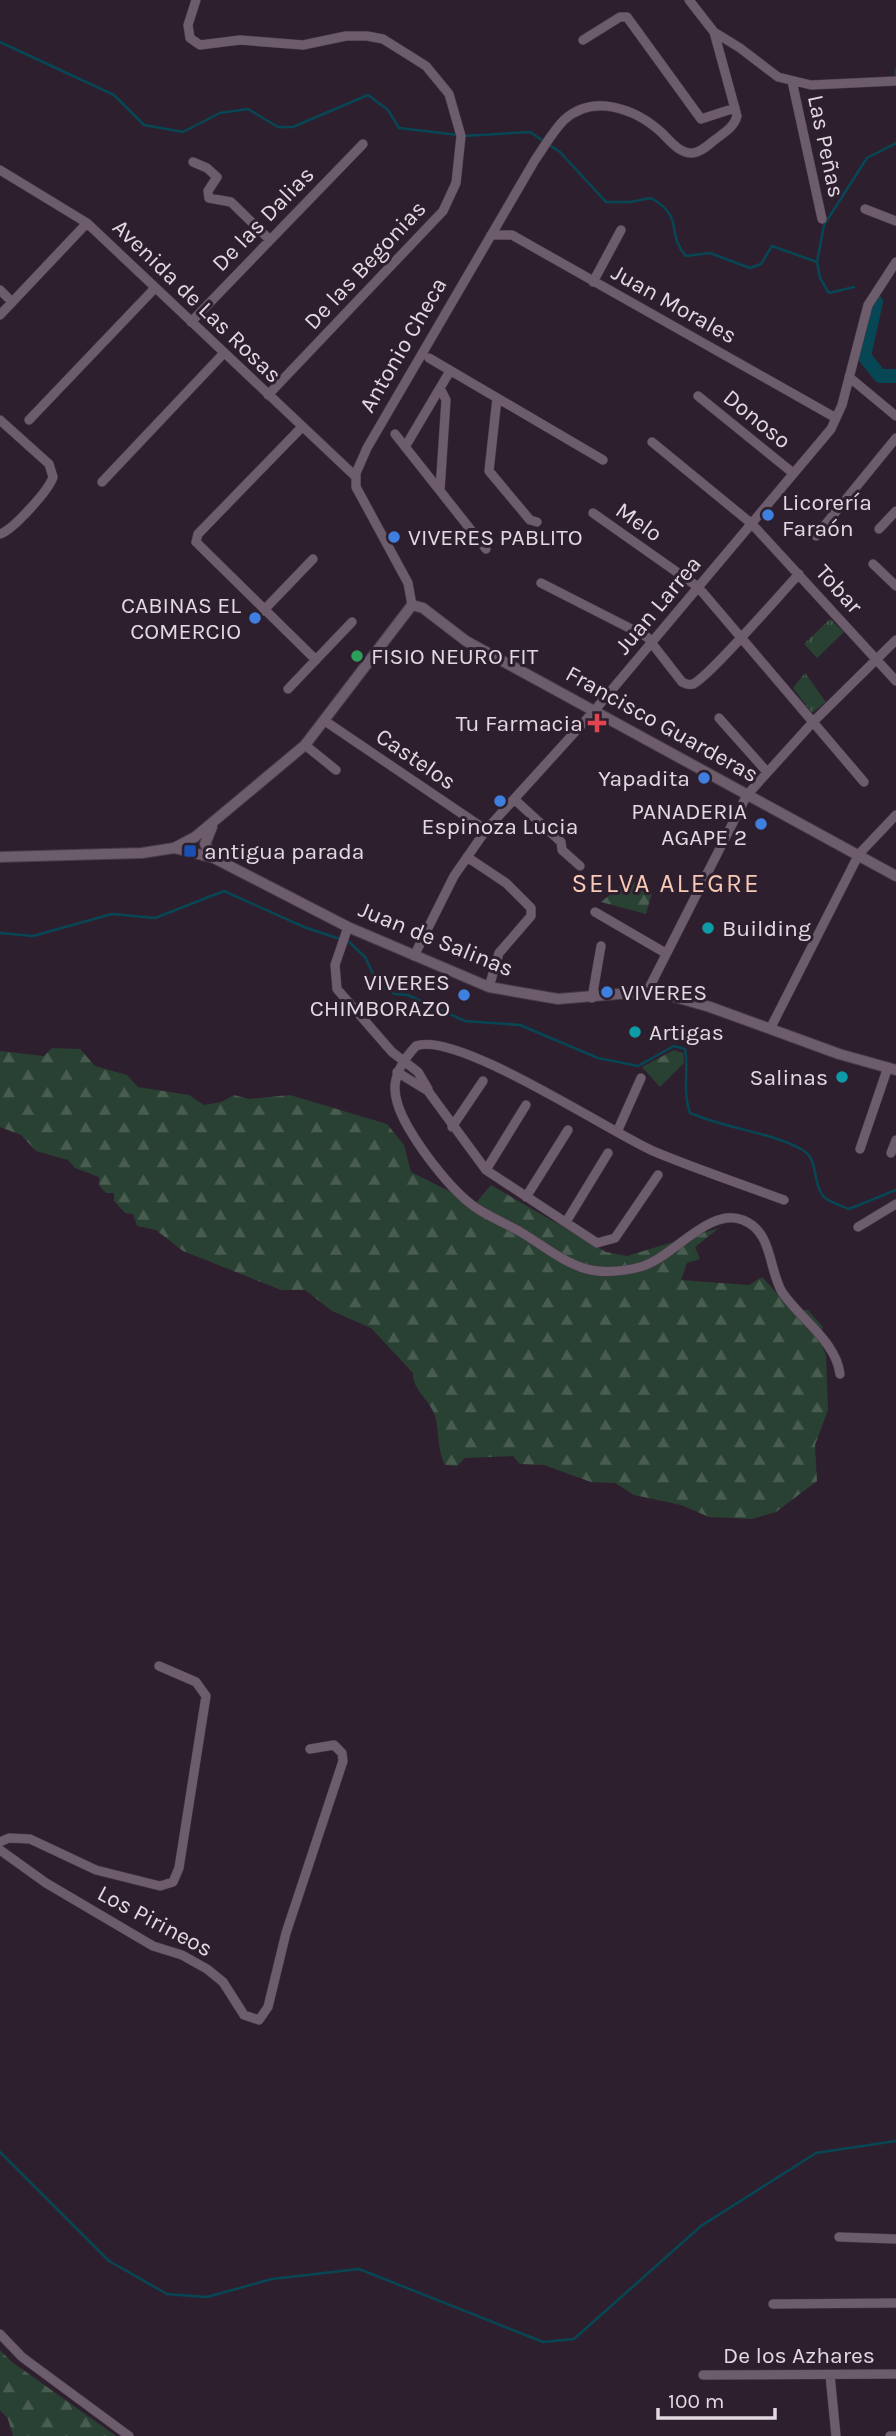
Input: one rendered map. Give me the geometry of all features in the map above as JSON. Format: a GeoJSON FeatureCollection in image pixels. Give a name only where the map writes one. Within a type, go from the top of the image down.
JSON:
{"type":"FeatureCollection","features":[{"type":"Feature","properties":{"kind":"street","name":"De las Begonias"},"geometry":{"type":"LineString","coordinates":[[196,0],[188,25],[190,38],[200,44],[240,40],[303,45],[346,36],[383,39],[436,75],[452,102],[458,126],[460,146],[456,183],[443,211],[268,395]]}},
{"type":"Feature","properties":{"kind":"street"},"geometry":{"type":"LineString","coordinates":[[689,0],[714,32],[778,77],[830,85],[892,82]]}},
{"type":"Feature","properties":{"kind":"street"},"geometry":{"type":"LineString","coordinates":[[583,40],[624,16],[701,119],[706,120],[736,108],[714,32]]}},
{"type":"Feature","properties":{"kind":"street","name":"Las Peñas"},"geometry":{"type":"LineString","coordinates":[[792,81],[822,219]]}},
{"type":"Feature","properties":{"kind":"street","name":"Antonio Checa"},"geometry":{"type":"LineString","coordinates":[[355,476],[384,419],[491,235],[563,121],[580,109],[605,106],[636,114],[680,150],[691,153],[701,150],[732,127],[737,116],[736,108]]}},
{"type":"Feature","properties":{"kind":"street","name":"De las Dalias"},"geometry":{"type":"LineString","coordinates":[[191,322],[363,144]]}},
{"type":"Feature","properties":{"kind":"street"},"geometry":{"type":"LineString","coordinates":[[193,162],[207,168],[217,177],[208,191],[209,198],[231,202],[270,240]]}},
{"type":"Feature","properties":{"kind":"street","name":"Avenida de Las Rosas"},"geometry":{"type":"LineString","coordinates":[[0,170],[87,223],[301,428],[355,476]]}},
{"type":"Feature","properties":{"kind":"street"},"geometry":{"type":"LineString","coordinates":[[865,209],[896,221]]}},
{"type":"Feature","properties":{"kind":"street"},"geometry":{"type":"LineString","coordinates":[[0,315],[87,223]]}},
{"type":"Feature","properties":{"kind":"street"},"geometry":{"type":"LineString","coordinates":[[593,282],[621,230]]}},
{"type":"Feature","properties":{"kind":"street","name":"Juan Morales"},"geometry":{"type":"LineString","coordinates":[[491,235],[512,235],[836,418]]}},
{"type":"Feature","properties":{"kind":"street","name":"Juan Larrea"},"geometry":{"type":"LineString","coordinates":[[414,956],[447,888],[486,830],[594,711],[831,429],[849,377],[868,305],[896,262]]}},
{"type":"Feature","properties":{"kind":"street"},"geometry":{"type":"LineString","coordinates":[[29,420],[155,288]]}},
{"type":"Feature","properties":{"kind":"street"},"geometry":{"type":"LineString","coordinates":[[0,290],[12,302]]}},
{"type":"Feature","properties":{"kind":"street"},"geometry":{"type":"LineString","coordinates":[[103,482],[223,354]]}},
{"type":"Feature","properties":{"kind":"street"},"geometry":{"type":"LineString","coordinates":[[429,358],[603,460]]}},
{"type":"Feature","properties":{"kind":"street"},"geometry":{"type":"LineString","coordinates":[[405,447],[450,371]]}},
{"type":"Feature","properties":{"kind":"street"},"geometry":{"type":"LineString","coordinates":[[849,377],[896,416]]}},
{"type":"Feature","properties":{"kind":"street"},"geometry":{"type":"LineString","coordinates":[[440,388],[446,400],[440,490]]}},
{"type":"Feature","properties":{"kind":"street","name":"Donoso"},"geometry":{"type":"LineString","coordinates":[[698,396],[793,473]]}},
{"type":"Feature","properties":{"kind":"street"},"geometry":{"type":"LineString","coordinates":[[498,398],[489,471],[530,520],[537,522]]}},
{"type":"Feature","properties":{"kind":"street"},"geometry":{"type":"LineString","coordinates":[[384,419],[486,548]]}},
{"type":"Feature","properties":{"kind":"street"},"geometry":{"type":"LineString","coordinates":[[0,420],[48,464],[53,477],[48,487],[11,528],[0,534]]}},
{"type":"Feature","properties":{"kind":"street"},"geometry":{"type":"LineString","coordinates":[[301,428],[195,540],[197,546],[316,660]]}},
{"type":"Feature","properties":{"kind":"street"},"geometry":{"type":"LineString","coordinates":[[816,536],[896,438]]}},
{"type":"Feature","properties":{"kind":"street","name":"Tobar"},"geometry":{"type":"LineString","coordinates":[[652,442],[751,524],[896,681]]}},
{"type":"Feature","properties":{"kind":"street"},"geometry":{"type":"LineString","coordinates":[[214,858],[205,844],[218,819],[305,745],[412,605],[408,583],[356,487],[355,476]]}},
{"type":"Feature","properties":{"kind":"street"},"geometry":{"type":"LineString","coordinates":[[879,529],[896,511]]}},
{"type":"Feature","properties":{"kind":"street","name":"Melo"},"geometry":{"type":"LineString","coordinates":[[593,513],[698,587],[864,782]]}},
{"type":"Feature","properties":{"kind":"street"},"geometry":{"type":"LineString","coordinates":[[263,611],[313,559]]}},
{"type":"Feature","properties":{"kind":"street"},"geometry":{"type":"LineString","coordinates":[[873,564],[896,586]]}},
{"type":"Feature","properties":{"kind":"street"},"geometry":{"type":"LineString","coordinates":[[541,583],[652,642],[682,682],[689,684],[695,683],[799,574]]}},
{"type":"Feature","properties":{"kind":"street","name":"Francisco Guarderas"},"geometry":{"type":"LineString","coordinates":[[412,605],[423,608],[466,641],[896,876]]}},
{"type":"Feature","properties":{"kind":"street"},"geometry":{"type":"LineString","coordinates":[[288,690],[352,622]]}},
{"type":"Feature","properties":{"kind":"street"},"geometry":{"type":"LineString","coordinates":[[648,990],[747,794],[813,722],[896,640]]}},
{"type":"Feature","properties":{"kind":"street"},"geometry":{"type":"LineString","coordinates":[[719,718],[766,772]]}},
{"type":"Feature","properties":{"kind":"street","name":"Castelos"},"geometry":{"type":"LineString","coordinates":[[325,721],[486,830]]}},
{"type":"Feature","properties":{"kind":"street"},"geometry":{"type":"LineString","coordinates":[[305,745],[336,770]]}},
{"type":"Feature","properties":{"kind":"street"},"geometry":{"type":"LineString","coordinates":[[514,799],[561,842],[562,850],[580,866]]}},
{"type":"Feature","properties":{"kind":"street"},"geometry":{"type":"LineString","coordinates":[[770,1029],[859,854],[896,815]]}},
{"type":"Feature","properties":{"kind":"street","name":"Juan de Salinas"},"geometry":{"type":"LineString","coordinates":[[0,857],[97,856],[174,848],[195,838],[218,819]]}},
{"type":"Feature","properties":{"kind":"street","name":"Juan de Salinas"},"geometry":{"type":"LineString","coordinates":[[174,848],[214,858],[348,927],[489,987],[548,999],[592,998],[648,990],[710,1007],[839,1054],[892,1068]]}},
{"type":"Feature","properties":{"kind":"street"},"geometry":{"type":"LineString","coordinates":[[467,857],[506,883],[531,908],[531,916],[499,953],[489,987]]}},
{"type":"Feature","properties":{"kind":"street"},"geometry":{"type":"LineString","coordinates":[[595,912],[662,951]]}},
{"type":"Feature","properties":{"kind":"street"},"geometry":{"type":"LineString","coordinates":[[348,927],[338,956],[335,984],[340,994],[402,1061],[418,1072],[452,1128],[486,1170],[597,1242],[615,1238],[658,1175]]}},
{"type":"Feature","properties":{"kind":"street"},"geometry":{"type":"LineString","coordinates":[[592,998],[601,946]]}},
{"type":"Feature","properties":{"kind":"street"},"geometry":{"type":"LineString","coordinates":[[784,1200],[665,1155],[617,1132],[509,1072],[435,1044],[416,1046],[402,1061],[397,1072],[394,1093],[402,1117],[459,1193],[481,1211],[576,1268],[613,1272],[642,1267],[659,1259],[710,1223],[732,1217],[748,1222],[768,1247],[772,1267],[782,1291],[834,1356],[839,1374]]}},
{"type":"Feature","properties":{"kind":"street"},"geometry":{"type":"LineString","coordinates":[[860,1149],[892,1068]]}},
{"type":"Feature","properties":{"kind":"street"},"geometry":{"type":"LineString","coordinates":[[397,1072],[428,1091]]}},
{"type":"Feature","properties":{"kind":"street"},"geometry":{"type":"LineString","coordinates":[[617,1132],[641,1078]]}},
{"type":"Feature","properties":{"kind":"street"},"geometry":{"type":"LineString","coordinates":[[452,1128],[483,1081]]}},
{"type":"Feature","properties":{"kind":"street"},"geometry":{"type":"LineString","coordinates":[[486,1170],[526,1105]]}},
{"type":"Feature","properties":{"kind":"street"},"geometry":{"type":"LineString","coordinates":[[526,1197],[568,1130]]}},
{"type":"Feature","properties":{"kind":"street"},"geometry":{"type":"LineString","coordinates":[[891,1153],[896,1140]]}},
{"type":"Feature","properties":{"kind":"street"},"geometry":{"type":"LineString","coordinates":[[566,1222],[608,1153]]}},
{"type":"Feature","properties":{"kind":"street"},"geometry":{"type":"LineString","coordinates":[[858,1227],[896,1204]]}},
{"type":"Feature","properties":{"kind":"street"},"geometry":{"type":"LineString","coordinates":[[0,1842],[9,1838],[30,1839],[96,1870],[160,1886],[173,1882],[179,1868],[206,1696],[196,1682],[159,1666]]}},
{"type":"Feature","properties":{"kind":"street","name":"Los Pirineos"},"geometry":{"type":"LineString","coordinates":[[0,1850],[46,1884],[153,1946],[181,1955],[207,1969],[223,1982],[244,2015],[256,2020],[264,2016],[286,1933],[343,1762],[342,1753],[334,1745],[310,1749]]}},
{"type":"Feature","properties":{"kind":"street"},"geometry":{"type":"LineString","coordinates":[[839,2237],[896,2239]]}},
{"type":"Feature","properties":{"kind":"street"},"geometry":{"type":"LineString","coordinates":[[773,2304],[896,2303]]}},
{"type":"Feature","properties":{"kind":"street"},"geometry":{"type":"LineString","coordinates":[[0,2334],[22,2357],[129,2436]]}},
{"type":"Feature","properties":{"kind":"street","name":"De los Azhares"},"geometry":{"type":"LineString","coordinates":[[703,2375],[896,2374]]}},
{"type":"Feature","properties":{"kind":"street"},"geometry":{"type":"LineString","coordinates":[[830,2375],[836,2436]]}},
{"type":"Feature","properties":{"kind":"street"},"geometry":{"type":"LineString","coordinates":[[890,2436],[896,2436]]}},
{"type":"Feature","properties":{"kind":"green space"},"geometry":{"type":"Polygon","coordinates":[[[830,619],[844,632],[817,658],[804,644],[830,619]]]}},
{"type":"Feature","properties":{"kind":"green space"},"geometry":{"type":"Polygon","coordinates":[[[805,673],[826,702],[812,713],[793,688],[805,673]]]}},
{"type":"Feature","properties":{"kind":"green space"},"geometry":{"type":"Polygon","coordinates":[[[629,879],[652,893],[646,914],[601,902],[629,879]]]}},
{"type":"Feature","properties":{"kind":"green space"},"geometry":{"type":"Polygon","coordinates":[[[52,1048],[80,1049],[95,1066],[127,1075],[138,1087],[189,1095],[204,1105],[221,1102],[234,1095],[249,1099],[290,1095],[387,1124],[404,1145],[411,1172],[475,1204],[491,1185],[606,1252],[627,1256],[719,1228],[695,1247],[700,1259],[687,1263],[681,1280],[749,1285],[762,1277],[792,1310],[808,1310],[823,1327],[819,1338],[826,1355],[828,1410],[815,1445],[817,1481],[776,1512],[752,1519],[709,1517],[681,1505],[634,1495],[615,1483],[591,1482],[544,1465],[520,1464],[513,1456],[465,1458],[457,1466],[445,1465],[435,1417],[415,1383],[413,1373],[371,1328],[332,1311],[305,1290],[281,1290],[183,1251],[156,1230],[137,1226],[133,1214],[125,1213],[114,1201],[114,1193],[106,1193],[99,1185],[99,1177],[75,1168],[68,1160],[36,1151],[21,1135],[0,1127],[0,1051],[44,1056],[52,1048]]]}},
{"type":"Feature","properties":{"kind":"green space"},"geometry":{"type":"Polygon","coordinates":[[[674,1050],[683,1053],[684,1063],[660,1087],[642,1067],[674,1050]]]}},
{"type":"Feature","properties":{"kind":"green space"},"geometry":{"type":"Polygon","coordinates":[[[0,2350],[12,2362],[116,2436],[13,2436],[8,2419],[0,2410],[0,2350]]]}},
{"type":"Feature","properties":{"kind":"waterway"},"geometry":{"type":"LineString","coordinates":[[0,42],[114,95],[144,125],[183,132],[220,113],[248,109],[278,127],[293,127],[368,95],[388,110],[399,128],[458,135]]}},
{"type":"Feature","properties":{"kind":"waterway"},"geometry":{"type":"LineString","coordinates":[[896,69],[896,79]]}},
{"type":"Feature","properties":{"kind":"waterway"},"geometry":{"type":"LineString","coordinates":[[464,136],[530,132],[560,152],[606,202],[630,202],[651,198],[662,205],[672,219],[680,248],[686,256],[710,253],[750,268],[761,264],[772,246],[817,262]]}},
{"type":"Feature","properties":{"kind":"waterway"},"geometry":{"type":"LineString","coordinates":[[854,287],[829,293],[820,278],[817,262],[824,225],[867,158],[896,143]]}},
{"type":"Feature","properties":{"kind":"waterway"},"geometry":{"type":"LineString","coordinates":[[876,302],[864,356],[880,376],[896,376]]}},
{"type":"Feature","properties":{"kind":"waterway"},"geometry":{"type":"LineString","coordinates":[[0,933],[33,936],[112,914],[155,918],[224,891],[304,927],[349,942],[365,957],[378,984],[395,994],[408,995],[465,1021],[520,1025],[598,1058],[638,1066],[674,1046],[685,1049],[686,1097],[690,1113],[790,1143],[801,1149],[811,1159],[824,1197],[849,1209],[896,1190]]}},
{"type":"Feature","properties":{"kind":"waterway"},"geometry":{"type":"LineString","coordinates":[[0,2152],[109,2261],[167,2294],[207,2297],[272,2279],[359,2269],[543,2342],[574,2339],[701,2226],[816,2153],[896,2141]]}},
{"type":"Feature","properties":{"kind":"place","name":"Licorería Faraón"},"geometry":{"type":"Point","coordinates":[768,515]}},
{"type":"Feature","properties":{"kind":"place","name":"VIVERES PABLITO"},"geometry":{"type":"Point","coordinates":[394,537]}},
{"type":"Feature","properties":{"kind":"place","name":"CABINAS EL COMERCIO"},"geometry":{"type":"Point","coordinates":[255,618]}},
{"type":"Feature","properties":{"kind":"place","name":"FISIO NEURO FIT"},"geometry":{"type":"Point","coordinates":[357,656]}},
{"type":"Feature","properties":{"kind":"place","name":"Tu Farmacia"},"geometry":{"type":"Point","coordinates":[597,723]}},
{"type":"Feature","properties":{"kind":"place","name":"Yapadita"},"geometry":{"type":"Point","coordinates":[704,778]}},
{"type":"Feature","properties":{"kind":"place","name":"Espinoza Lucia"},"geometry":{"type":"Point","coordinates":[500,801]}},
{"type":"Feature","properties":{"kind":"place","name":"PANADERIA AGAPE 2"},"geometry":{"type":"Point","coordinates":[761,824]}},
{"type":"Feature","properties":{"kind":"place","name":"antigua parada"},"geometry":{"type":"Point","coordinates":[190,851]}},
{"type":"Feature","properties":{"kind":"place","name":"Building"},"geometry":{"type":"Point","coordinates":[708,928]}},
{"type":"Feature","properties":{"kind":"place","name":"VIVERES"},"geometry":{"type":"Point","coordinates":[607,992]}},
{"type":"Feature","properties":{"kind":"place","name":"VIVERES CHIMBORAZO"},"geometry":{"type":"Point","coordinates":[464,995]}},
{"type":"Feature","properties":{"kind":"place","name":"Artigas"},"geometry":{"type":"Point","coordinates":[635,1032]}},
{"type":"Feature","properties":{"kind":"place","name":"Salinas"},"geometry":{"type":"Point","coordinates":[842,1077]}},
{"type":"Feature","properties":{"kind":"district","name":"SELVA ALEGRE"},"geometry":{"type":"Point","coordinates":[666,883]}}]}
